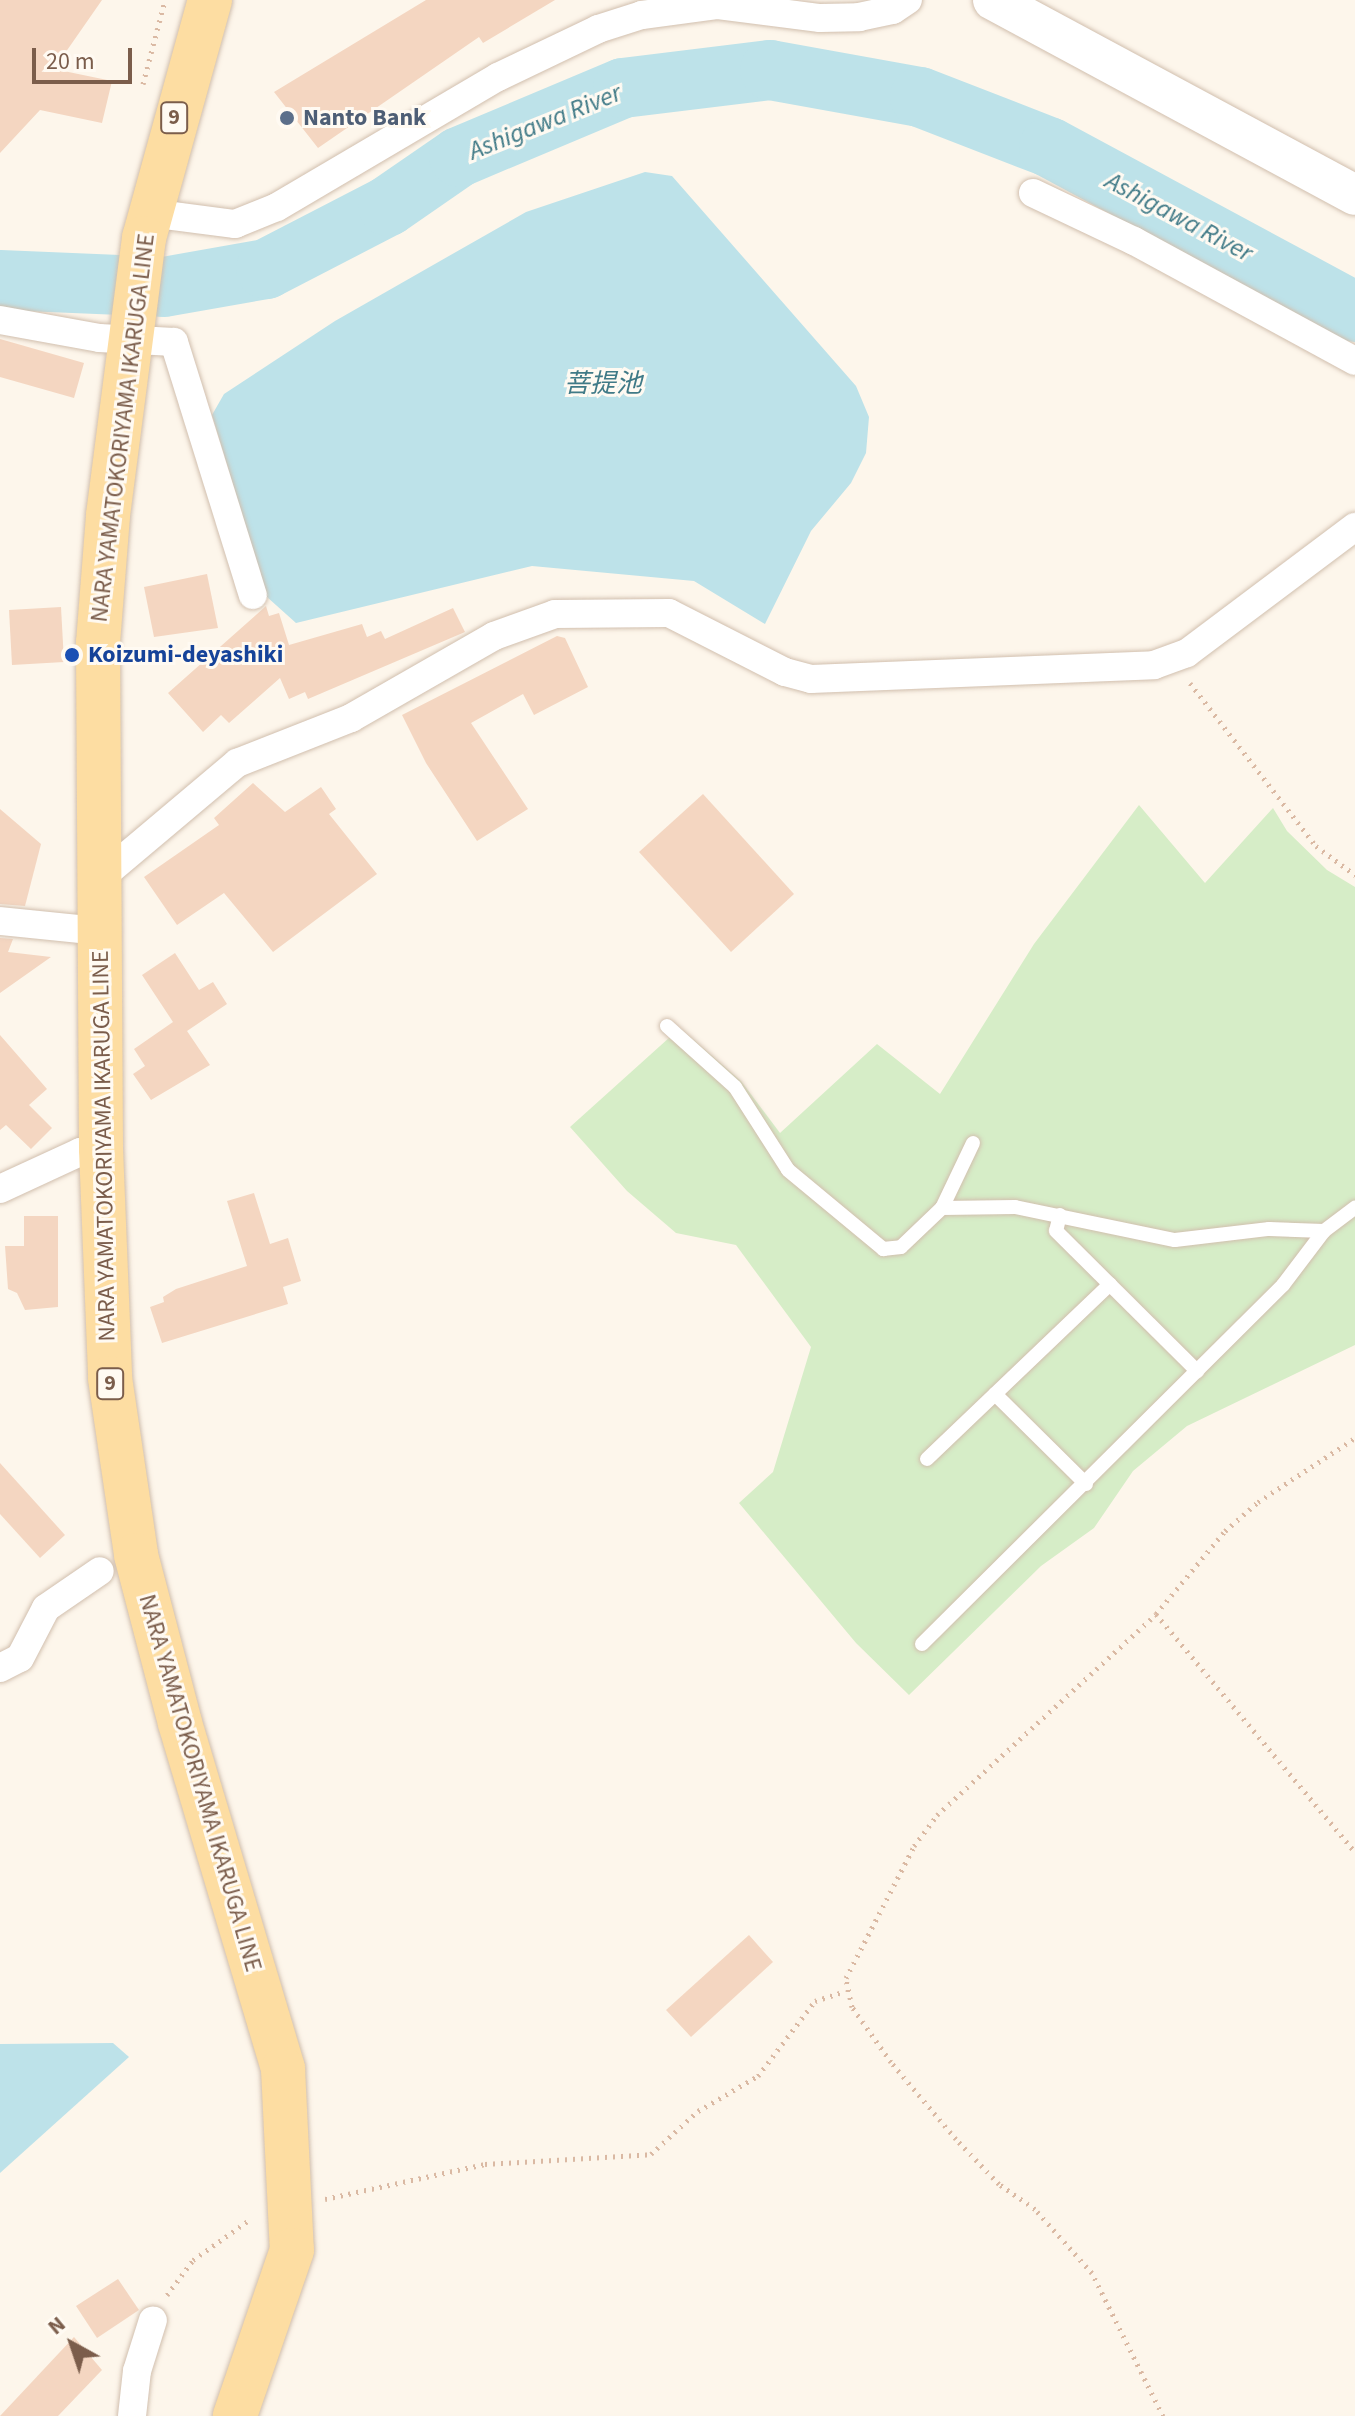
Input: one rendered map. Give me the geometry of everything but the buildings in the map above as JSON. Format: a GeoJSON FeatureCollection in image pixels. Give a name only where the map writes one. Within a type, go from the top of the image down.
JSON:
{"type":"FeatureCollection","features":[{"type":"Feature","properties":{"kind":"main road","name":"NARA YAMATOKORIYAMA IKARUGA LINE"},"geometry":{"type":"LineString","coordinates":[[210,0],[147,226],[130,331],[98,643],[98,931],[101,1149],[110,1378],[136,1555],[180,1723],[283,2069],[292,2250],[235,2416]]}},
{"type":"Feature","properties":{"kind":"street"},"geometry":{"type":"LineString","coordinates":[[147,226],[235,224],[277,207],[498,77],[598,29],[642,15],[718,5],[820,18],[859,17],[893,10],[908,0]]}},
{"type":"Feature","properties":{"kind":"street"},"geometry":{"type":"LineString","coordinates":[[993,0],[1355,195]]}},
{"type":"Feature","properties":{"kind":"street"},"geometry":{"type":"LineString","coordinates":[[1033,193],[1134,241],[1355,361]]}},
{"type":"Feature","properties":{"kind":"street"},"geometry":{"type":"LineString","coordinates":[[0,320],[130,331],[174,342],[253,595]]}},
{"type":"Feature","properties":{"kind":"street"},"geometry":{"type":"LineString","coordinates":[[98,880],[237,763],[351,718],[494,636],[555,614],[669,613],[785,672],[811,679],[1173,662],[1355,527]]}},
{"type":"Feature","properties":{"kind":"street"},"geometry":{"type":"LineString","coordinates":[[0,921],[98,931]]}},
{"type":"Feature","properties":{"kind":"street"},"geometry":{"type":"LineString","coordinates":[[0,1189],[80,1152],[101,1149]]}},
{"type":"Feature","properties":{"kind":"street"},"geometry":{"type":"LineString","coordinates":[[0,1668],[20,1658],[46,1608],[100,1571]]}},
{"type":"Feature","properties":{"kind":"street"},"geometry":{"type":"LineString","coordinates":[[132,2416],[137,2371],[153,2320]]}},
{"type":"Feature","properties":{"kind":"lane"},"geometry":{"type":"LineString","coordinates":[[667,1026],[735,1087],[788,1170],[883,1249],[901,1247],[942,1208],[973,1143]]}},
{"type":"Feature","properties":{"kind":"lane"},"geometry":{"type":"LineString","coordinates":[[942,1208],[1015,1207],[1175,1240],[1269,1229],[1324,1231]]}},
{"type":"Feature","properties":{"kind":"lane"},"geometry":{"type":"LineString","coordinates":[[922,1644],[1283,1285],[1324,1231],[1355,1208]]}},
{"type":"Feature","properties":{"kind":"lane"},"geometry":{"type":"LineString","coordinates":[[1060,1215],[1056,1231],[1197,1371]]}},
{"type":"Feature","properties":{"kind":"lane"},"geometry":{"type":"LineString","coordinates":[[927,1459],[1110,1284]]}},
{"type":"Feature","properties":{"kind":"lane"},"geometry":{"type":"LineString","coordinates":[[995,1394],[1086,1484]]}},
{"type":"Feature","properties":{"kind":"path"},"geometry":{"type":"LineString","coordinates":[[151,44],[165,0]]}},
{"type":"Feature","properties":{"kind":"path"},"geometry":{"type":"LineString","coordinates":[[1173,662],[1316,846],[1355,875]]}},
{"type":"Feature","properties":{"kind":"path"},"geometry":{"type":"LineString","coordinates":[[1163,2416],[1092,2273],[1035,2209],[999,2184],[956,2139],[864,2026],[845,1991],[863,1938],[914,1846],[937,1815],[1056,1700],[1156,1614],[1225,1531],[1258,1502],[1355,1438]]}},
{"type":"Feature","properties":{"kind":"path"},"geometry":{"type":"LineString","coordinates":[[1156,1614],[1355,1852]]}},
{"type":"Feature","properties":{"kind":"path"},"geometry":{"type":"LineString","coordinates":[[317,2201],[485,2164],[651,2154],[698,2111],[758,2076],[815,2001],[845,1991]]}},
{"type":"Feature","properties":{"kind":"path"},"geometry":{"type":"LineString","coordinates":[[153,2320],[193,2260],[249,2220]]}},
{"type":"Feature","properties":{"kind":"green space"},"geometry":{"type":"Polygon","coordinates":[[[1139,805],[1205,883],[1273,808],[1287,831],[1327,870],[1355,887],[1355,1345],[1187,1426],[1133,1471],[1094,1528],[1041,1566],[909,1695],[856,1643],[739,1503],[773,1472],[811,1347],[736,1245],[676,1233],[627,1191],[570,1127],[680,1028],[741,1081],[780,1133],[877,1044],[940,1094],[1034,944],[1139,805]]]}},
{"type":"Feature","properties":{"kind":"water","name":"菩提池"},"geometry":{"type":"Polygon","coordinates":[[[645,172],[672,176],[856,386],[869,417],[866,453],[851,483],[811,531],[765,624],[694,581],[532,566],[296,623],[267,597],[212,415],[224,394],[335,321],[526,212],[645,172]]]}},
{"type":"Feature","properties":{"kind":"water"},"geometry":{"type":"Polygon","coordinates":[[[113,2043],[129,2057],[0,2173],[0,2044],[113,2043]]]}},
{"type":"Feature","properties":{"kind":"waterway","name":"Ashigawa River"},"geometry":{"type":"LineString","coordinates":[[0,280],[164,287],[266,269],[388,206],[459,157],[623,88],[770,70],[920,97],[1049,147],[1355,312]]}},
{"type":"Feature","properties":{"kind":"place","name":"Nanto Bank"},"geometry":{"type":"Point","coordinates":[287,118]}},
{"type":"Feature","properties":{"kind":"place","name":"Koizumi-deyashiki"},"geometry":{"type":"Point","coordinates":[72,655]}}]}
